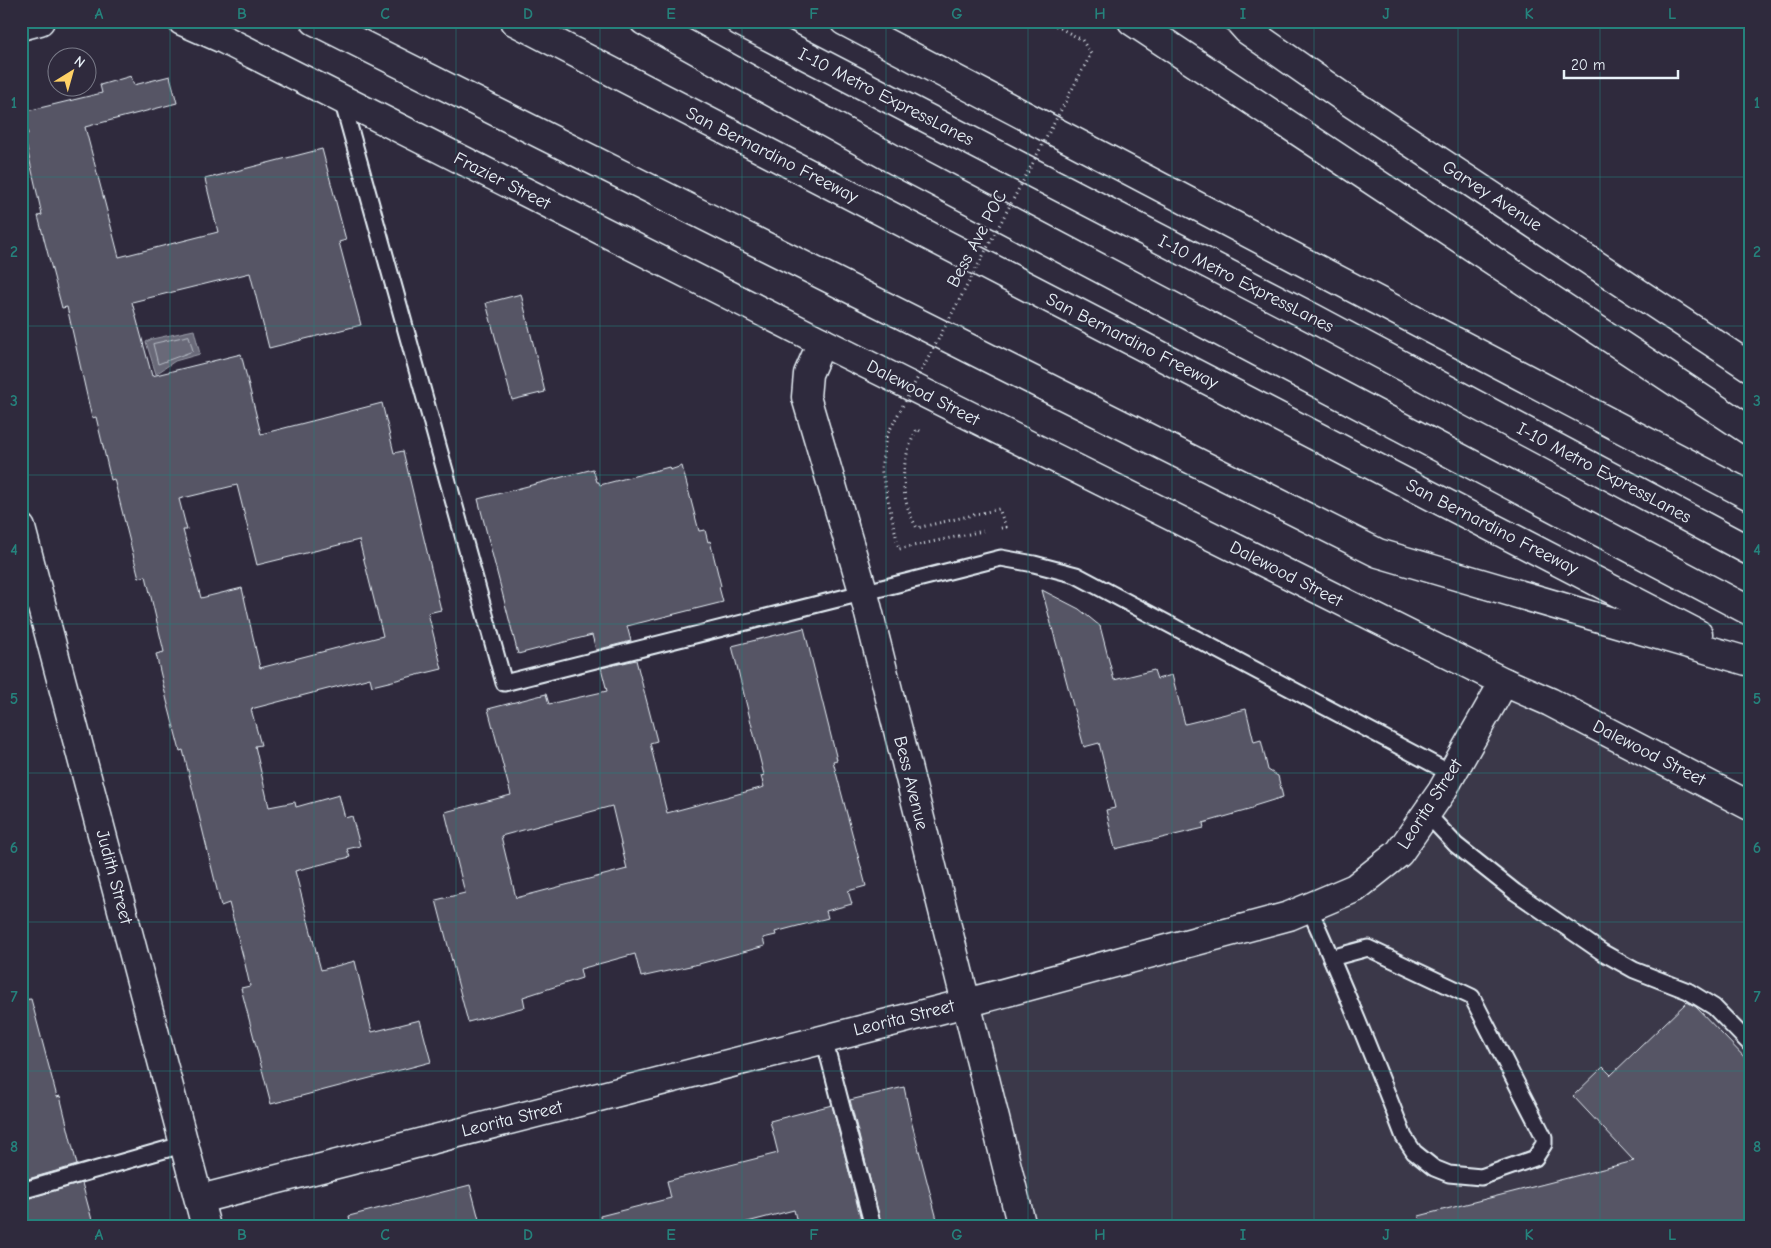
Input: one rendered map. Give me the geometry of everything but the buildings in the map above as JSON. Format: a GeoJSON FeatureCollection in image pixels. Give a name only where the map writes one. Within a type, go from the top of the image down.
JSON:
{"type":"FeatureCollection","features":[{"type":"Feature","properties":{"kind":"main road"},"geometry":{"type":"LineString","coordinates":[[21,26],[40,21]]}},
{"type":"Feature","properties":{"kind":"main road","name":"Frazier Street"},"geometry":{"type":"LineString","coordinates":[[182,21],[223,39],[822,342]]}},
{"type":"Feature","properties":{"kind":"main road"},"geometry":{"type":"LineString","coordinates":[[315,21],[1378,554],[1750,661]]}},
{"type":"Feature","properties":{"kind":"main road","name":"San Bernardino Freeway"},"geometry":{"type":"LineString","coordinates":[[514,21],[1750,661]]}},
{"type":"Feature","properties":{"kind":"main road"},"geometry":{"type":"LineString","coordinates":[[644,21],[904,165],[1750,611]]}},
{"type":"Feature","properties":{"kind":"main road","name":"I-10 Metro ExpressLanes"},"geometry":{"type":"LineString","coordinates":[[739,21],[1313,318],[1750,551]]}},
{"type":"Feature","properties":{"kind":"main road"},"geometry":{"type":"LineString","coordinates":[[844,21],[1750,496]]}},
{"type":"Feature","properties":{"kind":"main road"},"geometry":{"type":"LineString","coordinates":[[1132,21],[1750,430]]}},
{"type":"Feature","properties":{"kind":"main road","name":"Garvey Avenue"},"geometry":{"type":"LineString","coordinates":[[1239,21],[1247,30],[1350,102],[1750,367]]}},
{"type":"Feature","properties":{"kind":"main road","name":"Bess Avenue"},"geometry":{"type":"LineString","coordinates":[[822,342],[808,374],[806,397],[864,594],[1022,1227]]}},
{"type":"Feature","properties":{"kind":"main road","name":"Dalewood Street"},"geometry":{"type":"LineString","coordinates":[[822,342],[1504,682],[1550,702],[1750,806]]}},
{"type":"Feature","properties":{"kind":"main road","name":"Judith Street"},"geometry":{"type":"LineString","coordinates":[[21,528],[206,1227]]}},
{"type":"Feature","properties":{"kind":"main road","name":"Leorita Street"},"geometry":{"type":"LineString","coordinates":[[200,1199],[966,1003],[1279,919],[1309,908],[1355,888],[1398,853],[1427,814],[1452,774],[1504,682]]}},
{"type":"Feature","properties":{"kind":"lane"},"geometry":{"type":"LineString","coordinates":[[342,100],[504,683],[1001,558],[1076,575],[1452,774]]}},
{"type":"Feature","properties":{"kind":"lane"},"geometry":{"type":"LineString","coordinates":[[1427,814],[1456,845],[1515,892],[1602,952],[1634,970],[1688,991],[1714,1007],[1750,1044]]}},
{"type":"Feature","properties":{"kind":"lane"},"geometry":{"type":"LineString","coordinates":[[1309,908],[1331,958],[1359,1020],[1404,1137],[1414,1152],[1434,1168],[1450,1174],[1481,1177],[1535,1158],[1544,1144],[1544,1137],[1472,997],[1368,948],[1331,958]]}},
{"type":"Feature","properties":{"kind":"lane"},"geometry":{"type":"LineString","coordinates":[[824,1039],[873,1227]]}},
{"type":"Feature","properties":{"kind":"lane"},"geometry":{"type":"LineString","coordinates":[[21,1191],[185,1144]]}},
{"type":"Feature","properties":{"kind":"path","name":"Bess Ave POC"},"geometry":{"type":"LineString","coordinates":[[986,531],[899,549],[881,468],[886,437],[1091,54],[1082,40],[1047,21]]}},
{"type":"Feature","properties":{"kind":"path"},"geometry":{"type":"LineString","coordinates":[[892,410],[901,414]]}},
{"type":"Feature","properties":{"kind":"path"},"geometry":{"type":"LineString","coordinates":[[925,433],[917,429],[907,448],[902,480],[908,513],[917,528],[999,508],[1006,527],[996,529]]}},
{"type":"Feature","properties":{"kind":"shaded area"},"geometry":{"type":"Polygon","coordinates":[[[1504,682],[1750,811],[1750,1227],[1022,1227],[966,1003],[1289,916],[1398,853],[1504,682]]]}},
{"type":"Feature","properties":{"kind":"water"},"geometry":{"type":"Polygon","coordinates":[[[194,330],[200,354],[175,361],[156,374],[146,342],[194,330]]]}}]}
